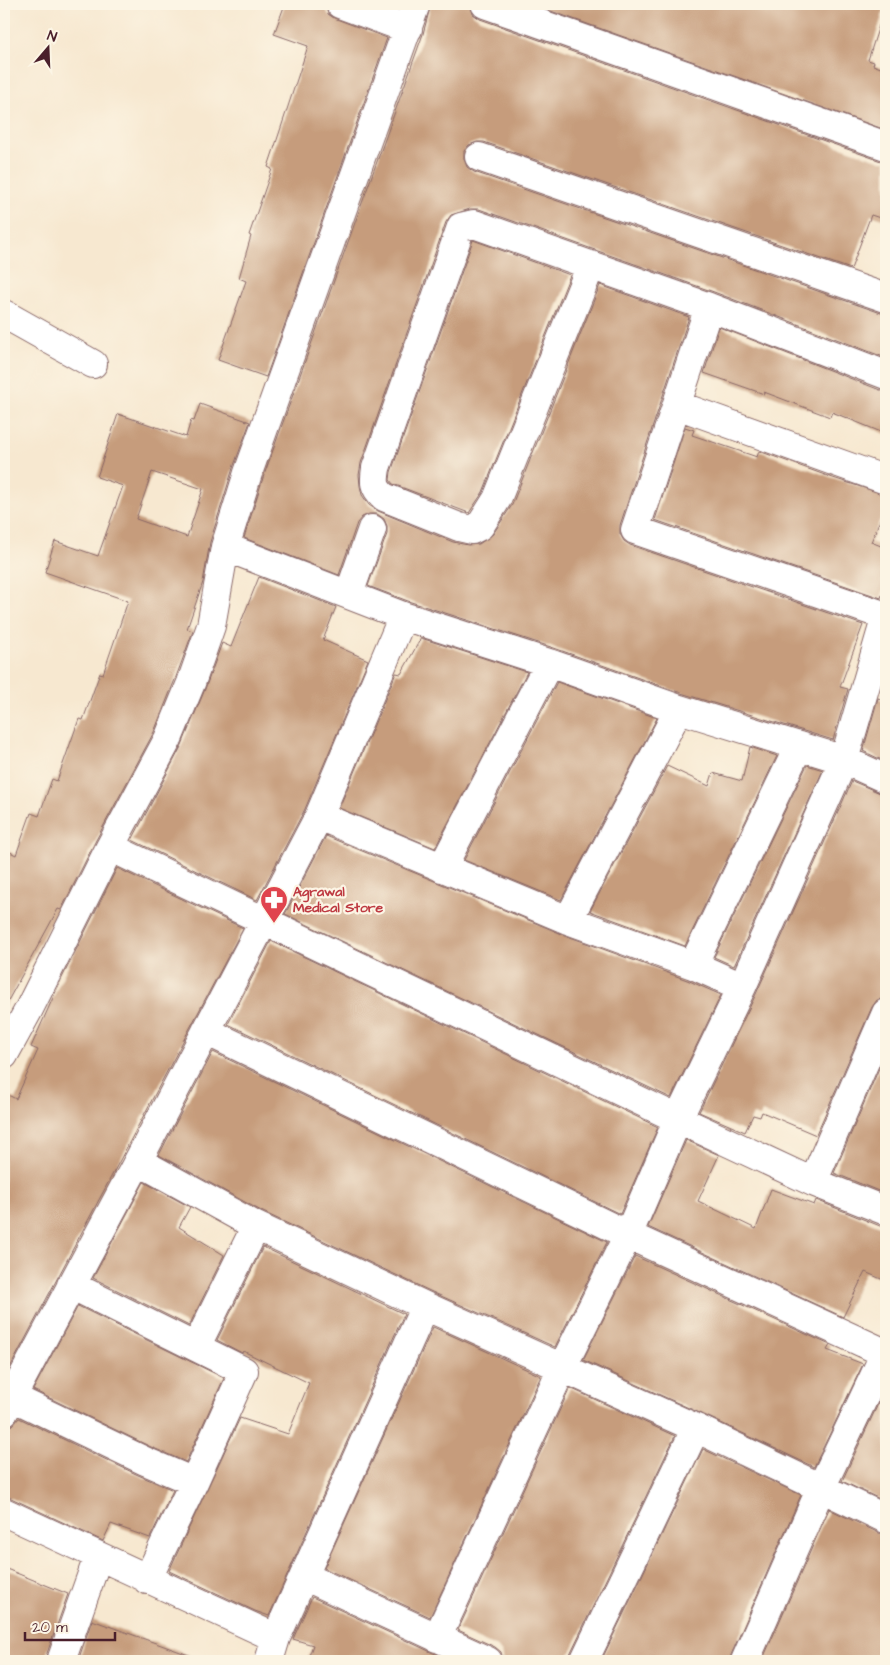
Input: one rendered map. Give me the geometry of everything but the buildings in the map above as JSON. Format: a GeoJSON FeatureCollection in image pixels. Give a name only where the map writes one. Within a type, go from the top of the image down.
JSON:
{"type":"FeatureCollection","features":[{"type":"Feature","properties":{"kind":"street"},"geometry":{"type":"LineString","coordinates":[[4,1055],[110,847],[168,739],[191,683],[212,626],[225,547],[252,464],[412,16],[340,4]]}},
{"type":"Feature","properties":{"kind":"street"},"geometry":{"type":"LineString","coordinates":[[484,4],[886,146]]}},
{"type":"Feature","properties":{"kind":"street"},"geometry":{"type":"LineString","coordinates":[[479,157],[886,298]]}},
{"type":"Feature","properties":{"kind":"street"},"geometry":{"type":"LineString","coordinates":[[591,265],[497,499],[480,526],[472,530],[459,527],[384,497],[376,490],[376,468],[461,227],[474,224],[591,265],[709,307],[886,374]]}},
{"type":"Feature","properties":{"kind":"street"},"geometry":{"type":"LineString","coordinates":[[437,1638],[562,1368],[628,1235],[678,1119],[742,987],[844,760],[880,658],[886,616],[636,530],[709,307]]}},
{"type":"Feature","properties":{"kind":"street"},"geometry":{"type":"LineString","coordinates":[[4,314],[93,364]]}},
{"type":"Feature","properties":{"kind":"street"},"geometry":{"type":"LineString","coordinates":[[677,406],[886,480]]}},
{"type":"Feature","properties":{"kind":"street"},"geometry":{"type":"LineString","coordinates":[[349,594],[372,529]]}},
{"type":"Feature","properties":{"kind":"street"},"geometry":{"type":"LineString","coordinates":[[225,547],[403,616],[549,663],[679,709],[844,760],[886,779]]}},
{"type":"Feature","properties":{"kind":"street"},"geometry":{"type":"LineString","coordinates":[[194,1482],[8,1404],[319,816],[403,616]]}},
{"type":"Feature","properties":{"kind":"street"},"geometry":{"type":"LineString","coordinates":[[442,868],[549,663]]}},
{"type":"Feature","properties":{"kind":"street"},"geometry":{"type":"LineString","coordinates":[[568,920],[679,709]]}},
{"type":"Feature","properties":{"kind":"street"},"geometry":{"type":"LineString","coordinates":[[693,965],[799,746]]}},
{"type":"Feature","properties":{"kind":"street"},"geometry":{"type":"LineString","coordinates":[[319,816],[568,920],[693,965],[742,987]]}},
{"type":"Feature","properties":{"kind":"street"},"geometry":{"type":"LineString","coordinates":[[110,847],[678,1119],[813,1182],[886,1211]]}},
{"type":"Feature","properties":{"kind":"street"},"geometry":{"type":"LineString","coordinates":[[813,1182],[886,1013]]}},
{"type":"Feature","properties":{"kind":"street"},"geometry":{"type":"LineString","coordinates":[[206,1031],[628,1235],[886,1352],[821,1488],[745,1661]]}},
{"type":"Feature","properties":{"kind":"street"},"geometry":{"type":"LineString","coordinates":[[138,1161],[256,1226],[425,1306],[696,1428],[886,1519]]}},
{"type":"Feature","properties":{"kind":"street"},"geometry":{"type":"LineString","coordinates":[[196,1347],[256,1226]]}},
{"type":"Feature","properties":{"kind":"street"},"geometry":{"type":"LineString","coordinates":[[71,1285],[244,1371],[148,1580]]}},
{"type":"Feature","properties":{"kind":"street"},"geometry":{"type":"LineString","coordinates":[[4,1512],[148,1580],[273,1650],[304,1576],[425,1306]]}},
{"type":"Feature","properties":{"kind":"street"},"geometry":{"type":"LineString","coordinates":[[584,1661],[696,1428]]}},
{"type":"Feature","properties":{"kind":"street"},"geometry":{"type":"LineString","coordinates":[[61,1661],[98,1557]]}},
{"type":"Feature","properties":{"kind":"street"},"geometry":{"type":"LineString","coordinates":[[304,1576],[488,1661]]}},
{"type":"Feature","properties":{"kind":"place","name":"Agrawal Medical Store"},"geometry":{"type":"Point","coordinates":[274,924]}}]}
